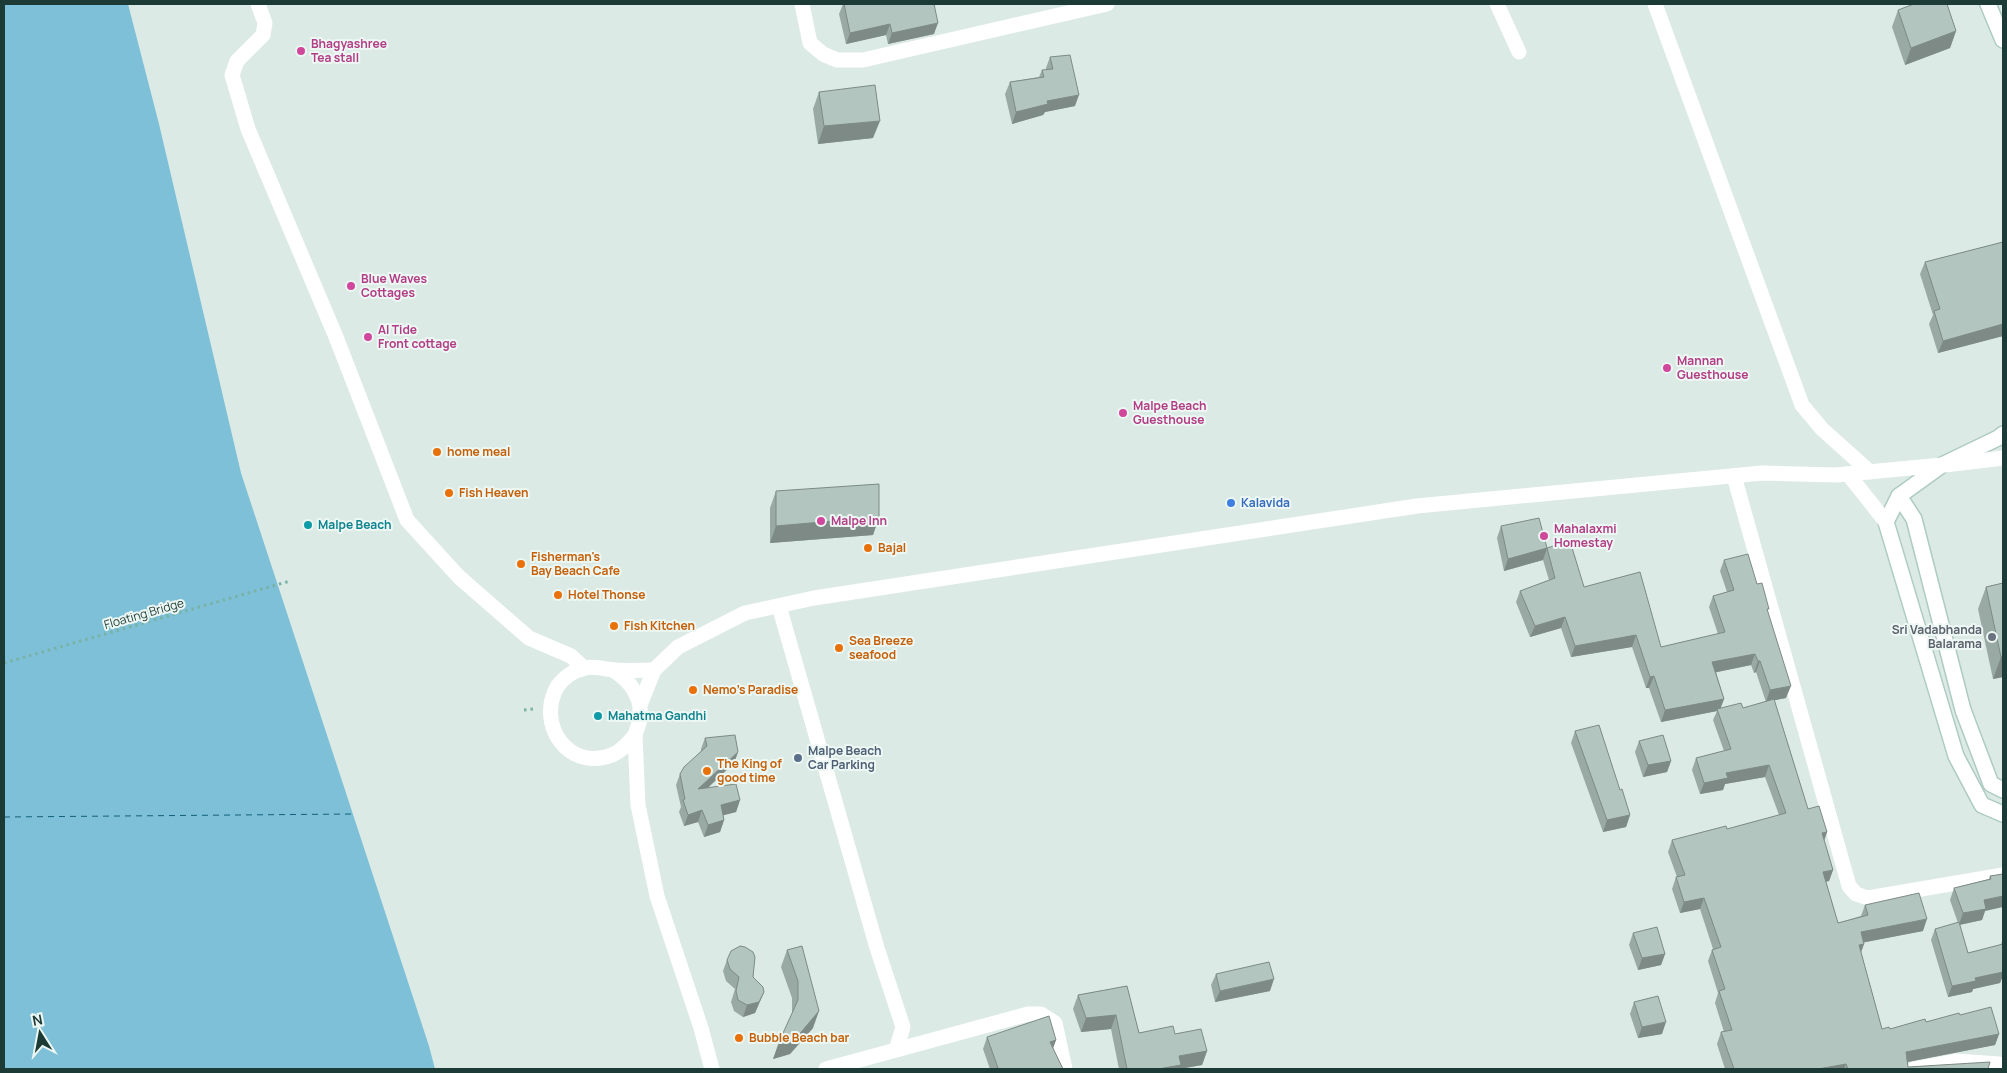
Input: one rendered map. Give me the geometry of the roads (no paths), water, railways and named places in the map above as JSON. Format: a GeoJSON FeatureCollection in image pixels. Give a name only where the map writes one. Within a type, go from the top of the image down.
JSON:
{"type":"FeatureCollection","features":[{"type":"Feature","properties":{"kind":"street"},"geometry":{"type":"LineString","coordinates":[[258,4],[265,24],[263,35],[237,61],[232,75],[248,129],[336,337],[407,520],[460,577],[529,638],[571,656],[584,668]]}},
{"type":"Feature","properties":{"kind":"street"},"geometry":{"type":"LineString","coordinates":[[802,4],[810,43],[823,54],[837,60],[863,60],[1107,4]]}},
{"type":"Feature","properties":{"kind":"street"},"geometry":{"type":"LineString","coordinates":[[1497,4],[1519,52]]}},
{"type":"Feature","properties":{"kind":"street"},"geometry":{"type":"LineString","coordinates":[[1655,4],[1802,405],[1822,430],[1870,472]]}},
{"type":"Feature","properties":{"kind":"street"},"geometry":{"type":"LineString","coordinates":[[1988,4],[2003,40]]}},
{"type":"Feature","properties":{"kind":"street"},"geometry":{"type":"LineString","coordinates":[[1886,522],[1899,496],[1942,465],[2003,434]]}},
{"type":"Feature","properties":{"kind":"street"},"geometry":{"type":"LineString","coordinates":[[640,705],[654,670],[678,647],[745,613],[814,598],[1417,506],[1762,473],[1848,474],[2003,458]]}},
{"type":"Feature","properties":{"kind":"street"},"geometry":{"type":"LineString","coordinates":[[1848,474],[1886,522],[1956,756],[1982,805],[2003,814]]}},
{"type":"Feature","properties":{"kind":"street"},"geometry":{"type":"LineString","coordinates":[[1734,476],[1849,886],[1856,894],[1868,898],[2003,875]]}},
{"type":"Feature","properties":{"kind":"street"},"geometry":{"type":"LineString","coordinates":[[1899,496],[1914,519],[1963,710],[1990,784],[2003,790]]}},
{"type":"Feature","properties":{"kind":"street"},"geometry":{"type":"LineString","coordinates":[[778,606],[877,948],[903,1027],[896,1050]]}},
{"type":"Feature","properties":{"kind":"street"},"geometry":{"type":"LineString","coordinates":[[635,735],[625,747],[612,755],[596,758],[580,756],[568,749],[557,738],[551,725],[549,711],[552,696],[559,684],[570,674],[584,668],[654,670]]}},
{"type":"Feature","properties":{"kind":"street"},"geometry":{"type":"LineString","coordinates":[[613,670],[625,678],[635,690],[640,705],[640,720],[635,735],[638,805],[657,896],[701,1028],[712,1069]]}},
{"type":"Feature","properties":{"kind":"street"},"geometry":{"type":"LineString","coordinates":[[826,1069],[1028,1014],[1041,1014],[1055,1023],[1065,1069]]}},
{"type":"Feature","properties":{"kind":"street"},"geometry":{"type":"LineString","coordinates":[[1914,1069],[1956,1061],[2000,1063]]}},
{"type":"Feature","properties":{"kind":"water"},"geometry":{"type":"Polygon","coordinates":[[[4,4],[128,4],[159,124],[241,473],[435,1069],[4,1069],[4,4]]]}},
{"type":"Feature","properties":{"kind":"place","name":"Bhagyashree Tea stall"},"geometry":{"type":"Point","coordinates":[301,51]}},
{"type":"Feature","properties":{"kind":"place","name":"Blue Waves Cottages"},"geometry":{"type":"Point","coordinates":[351,286]}},
{"type":"Feature","properties":{"kind":"place","name":"AI Tide Front cottage"},"geometry":{"type":"Point","coordinates":[368,337]}},
{"type":"Feature","properties":{"kind":"place","name":"Mannan Guesthouse"},"geometry":{"type":"Point","coordinates":[1667,368]}},
{"type":"Feature","properties":{"kind":"place","name":"Malpe Beach Guesthouse"},"geometry":{"type":"Point","coordinates":[1123,413]}},
{"type":"Feature","properties":{"kind":"place","name":"home meal"},"geometry":{"type":"Point","coordinates":[437,452]}},
{"type":"Feature","properties":{"kind":"place","name":"Fish Heaven"},"geometry":{"type":"Point","coordinates":[449,493]}},
{"type":"Feature","properties":{"kind":"place","name":"Kalavida"},"geometry":{"type":"Point","coordinates":[1231,503]}},
{"type":"Feature","properties":{"kind":"place","name":"Malpe Inn"},"geometry":{"type":"Point","coordinates":[821,521]}},
{"type":"Feature","properties":{"kind":"place","name":"Malpe Beach"},"geometry":{"type":"Point","coordinates":[308,525]}},
{"type":"Feature","properties":{"kind":"place","name":"Mahalaxmi Homestay"},"geometry":{"type":"Point","coordinates":[1544,536]}},
{"type":"Feature","properties":{"kind":"place","name":"Bajal"},"geometry":{"type":"Point","coordinates":[868,548]}},
{"type":"Feature","properties":{"kind":"place","name":"Fisherman's Bay Beach Cafe"},"geometry":{"type":"Point","coordinates":[521,564]}},
{"type":"Feature","properties":{"kind":"place","name":"Hotel Thonse"},"geometry":{"type":"Point","coordinates":[558,595]}},
{"type":"Feature","properties":{"kind":"place","name":"Fish Kitchen"},"geometry":{"type":"Point","coordinates":[614,626]}},
{"type":"Feature","properties":{"kind":"place","name":"Sri Vadabhanda Balarama"},"geometry":{"type":"Point","coordinates":[1992,637]}},
{"type":"Feature","properties":{"kind":"place","name":"Sea Breeze seafood"},"geometry":{"type":"Point","coordinates":[839,648]}},
{"type":"Feature","properties":{"kind":"place","name":"Nemo's Paradise"},"geometry":{"type":"Point","coordinates":[693,690]}},
{"type":"Feature","properties":{"kind":"place","name":"Mahatma Gandhi"},"geometry":{"type":"Point","coordinates":[598,716]}},
{"type":"Feature","properties":{"kind":"place","name":"Malpe Beach Car Parking"},"geometry":{"type":"Point","coordinates":[798,758]}},
{"type":"Feature","properties":{"kind":"place","name":"The King of good time"},"geometry":{"type":"Point","coordinates":[707,771]}},
{"type":"Feature","properties":{"kind":"place","name":"Bubble Beach bar"},"geometry":{"type":"Point","coordinates":[739,1038]}}]}
